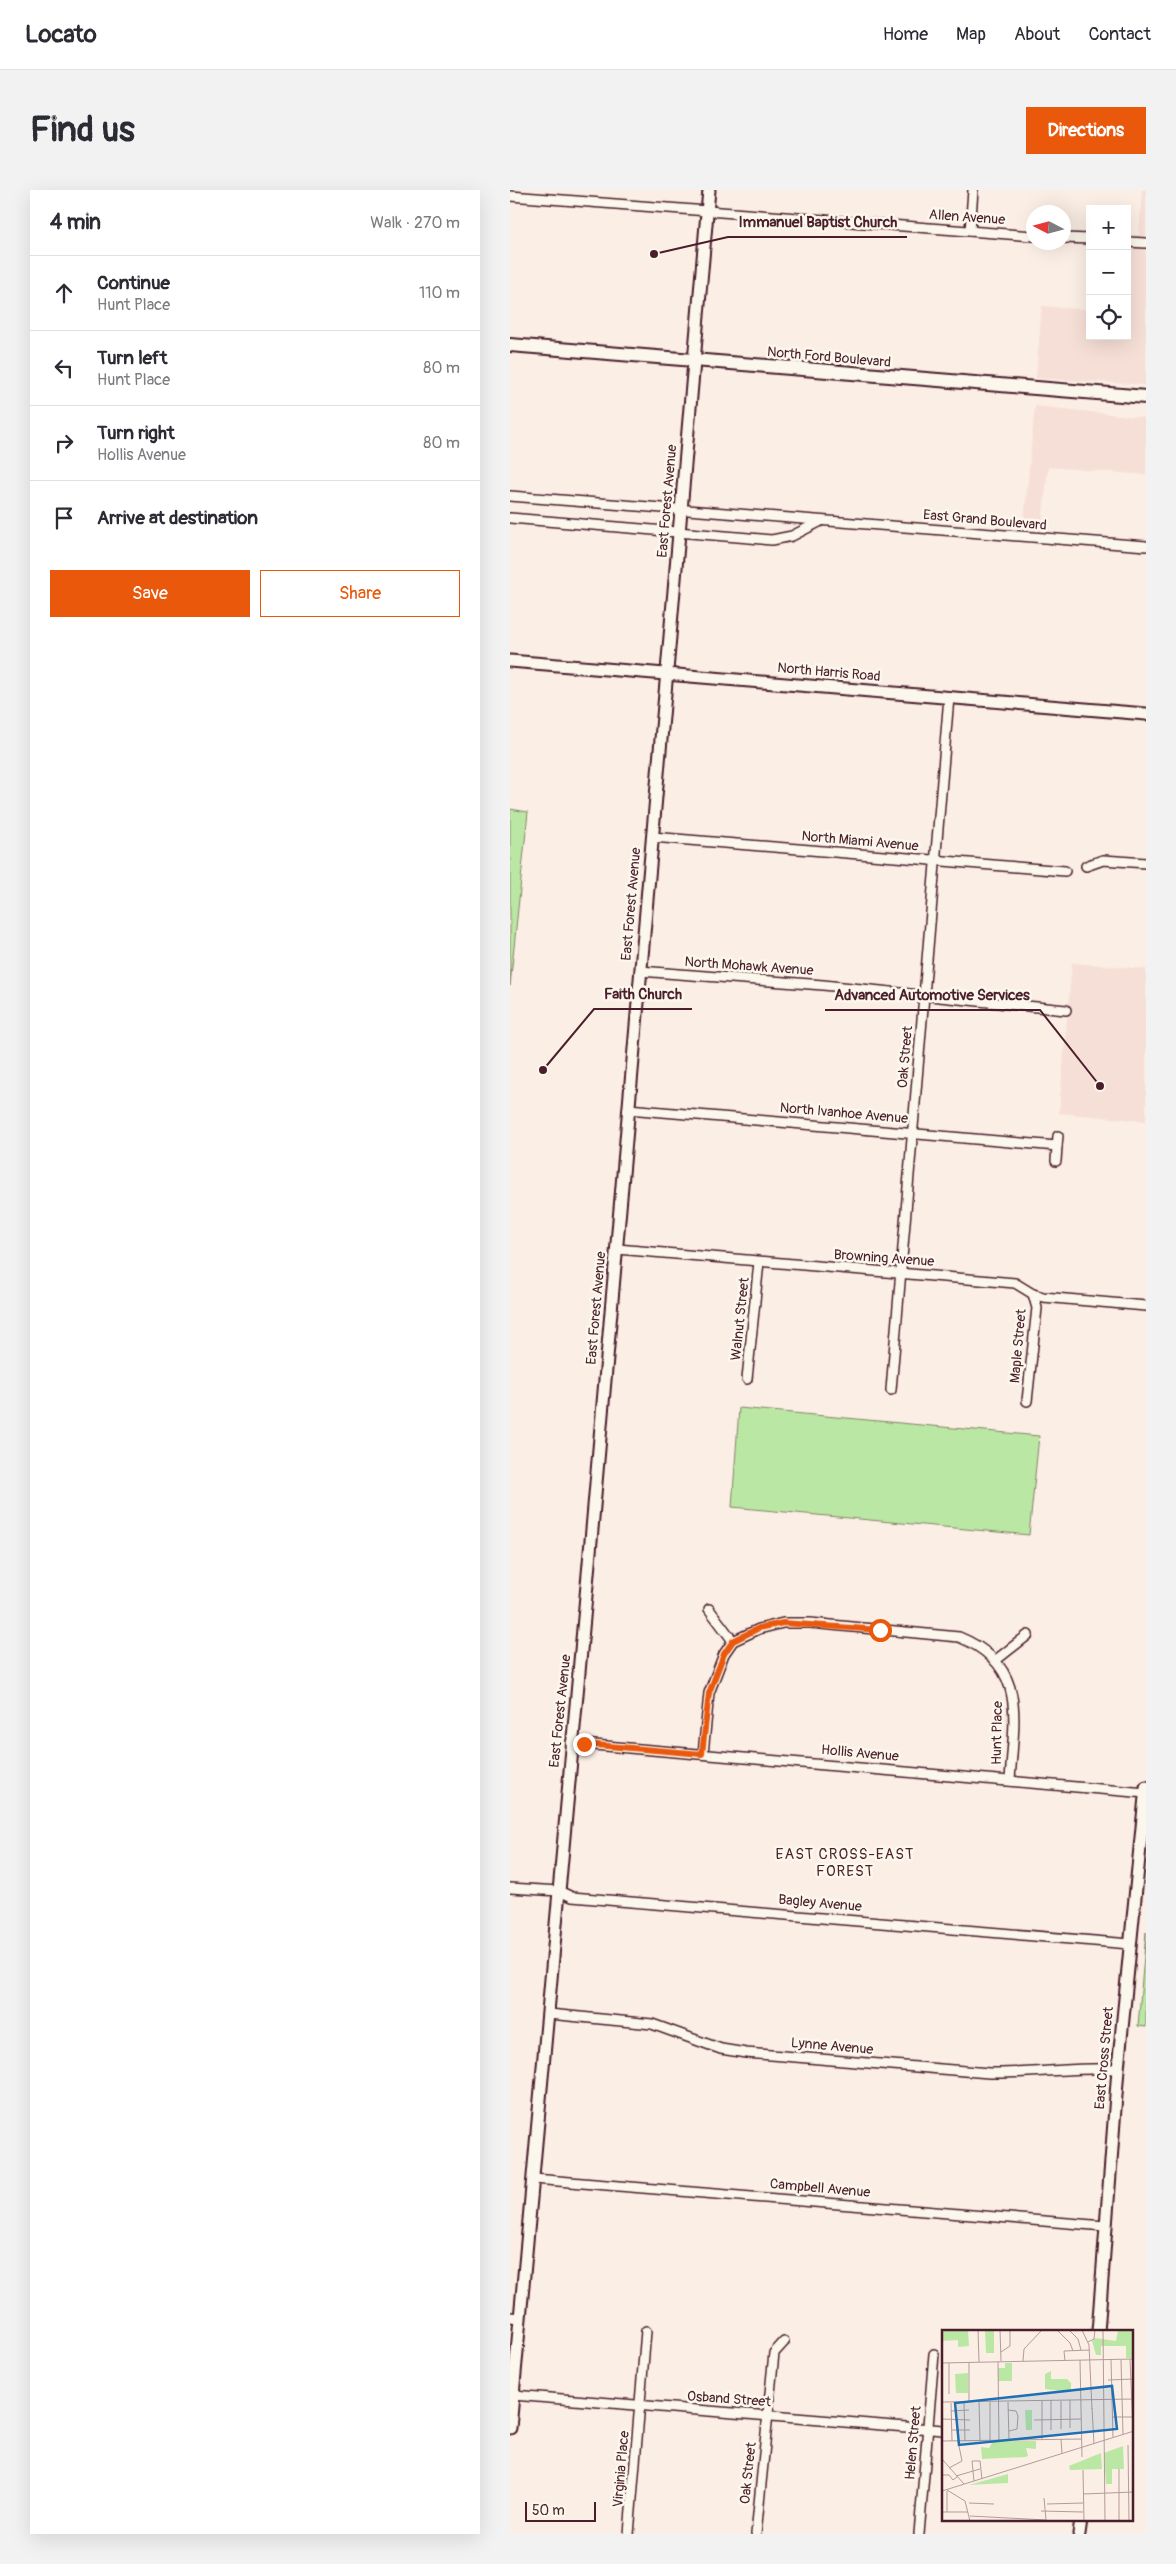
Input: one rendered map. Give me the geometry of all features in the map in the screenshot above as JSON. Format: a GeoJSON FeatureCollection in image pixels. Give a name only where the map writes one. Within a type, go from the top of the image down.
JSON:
{"type":"FeatureCollection","features":[{"type":"Feature","properties":{"kind":"main road","name":"North Ford Boulevard"},"geometry":{"type":"LineString","coordinates":[[510,345],[1146,397]]}},
{"type":"Feature","properties":{"kind":"street","name":"East Forest Avenue"},"geometry":{"type":"LineString","coordinates":[[510,2428],[515,2318],[534,2178],[549,2014],[571,1743],[617,1249],[709,190]]}},
{"type":"Feature","properties":{"kind":"street"},"geometry":{"type":"LineString","coordinates":[[970,231],[973,190]]}},
{"type":"Feature","properties":{"kind":"street","name":"Allen Avenue"},"geometry":{"type":"LineString","coordinates":[[510,196],[1026,235]]}},
{"type":"Feature","properties":{"kind":"street"},"geometry":{"type":"LineString","coordinates":[[1071,238],[1086,239]]}},
{"type":"Feature","properties":{"kind":"street"},"geometry":{"type":"LineString","coordinates":[[1131,242],[1146,243]]}},
{"type":"Feature","properties":{"kind":"street","name":"East Grand Boulevard"},"geometry":{"type":"LineString","coordinates":[[510,496],[1146,546]]}},
{"type":"Feature","properties":{"kind":"street"},"geometry":{"type":"LineString","coordinates":[[510,518],[680,534],[772,540],[792,536],[821,521]]}},
{"type":"Feature","properties":{"kind":"street","name":"North Harris Road"},"geometry":{"type":"LineString","coordinates":[[510,661],[1146,714]]}},
{"type":"Feature","properties":{"kind":"street","name":"Oak Street"},"geometry":{"type":"LineString","coordinates":[[891,1390],[950,697]]}},
{"type":"Feature","properties":{"kind":"street","name":"North Miami Avenue"},"geometry":{"type":"LineString","coordinates":[[652,837],[1065,871]]}},
{"type":"Feature","properties":{"kind":"street"},"geometry":{"type":"LineString","coordinates":[[1086,866],[1103,860],[1146,863]]}},
{"type":"Feature","properties":{"kind":"street","name":"North Mohawk Avenue"},"geometry":{"type":"LineString","coordinates":[[640,971],[1066,1010]]}},
{"type":"Feature","properties":{"kind":"street","name":"North Ivanhoe Avenue"},"geometry":{"type":"LineString","coordinates":[[628,1109],[1057,1146]]}},
{"type":"Feature","properties":{"kind":"street"},"geometry":{"type":"LineString","coordinates":[[1056,1160],[1058,1136]]}},
{"type":"Feature","properties":{"kind":"street","name":"Browning Avenue"},"geometry":{"type":"LineString","coordinates":[[617,1249],[1015,1283],[1033,1294],[1146,1306]]}},
{"type":"Feature","properties":{"kind":"street","name":"Walnut Street"},"geometry":{"type":"LineString","coordinates":[[747,1379],[759,1262]]}},
{"type":"Feature","properties":{"kind":"street","name":"Maple Street"},"geometry":{"type":"LineString","coordinates":[[1027,1401],[1037,1308],[1033,1294]]}},
{"type":"Feature","properties":{"kind":"street"},"geometry":{"type":"LineString","coordinates":[[702,1754],[709,1693],[724,1654],[733,1641],[709,1609]]}},
{"type":"Feature","properties":{"kind":"street","name":"Hunt Place"},"geometry":{"type":"LineString","coordinates":[[733,1641],[759,1628],[783,1623],[810,1623],[959,1637],[973,1643],[996,1660],[1011,1688],[1014,1704],[1010,1780]]}},
{"type":"Feature","properties":{"kind":"street"},"geometry":{"type":"LineString","coordinates":[[996,1660],[1028,1634]]}},
{"type":"Feature","properties":{"kind":"street","name":"Hollis Avenue"},"geometry":{"type":"LineString","coordinates":[[571,1743],[1146,1793]]}},
{"type":"Feature","properties":{"kind":"street","name":"East Cross Street"},"geometry":{"type":"LineString","coordinates":[[1098,2330],[1118,2069],[1146,1787]]}},
{"type":"Feature","properties":{"kind":"street","name":"Bagley Avenue"},"geometry":{"type":"LineString","coordinates":[[510,1888],[559,1891],[572,1897],[1130,1944]]}},
{"type":"Feature","properties":{"kind":"street","name":"Lynne Avenue"},"geometry":{"type":"LineString","coordinates":[[549,2014],[652,2024],[721,2049],[746,2053],[989,2073],[1015,2073],[1084,2067],[1118,2069]]}},
{"type":"Feature","properties":{"kind":"street","name":"Campbell Avenue"},"geometry":{"type":"LineString","coordinates":[[534,2178],[1105,2226]]}},
{"type":"Feature","properties":{"kind":"street","name":"Virginia Place"},"geometry":{"type":"LineString","coordinates":[[629,2534],[646,2331]]}},
{"type":"Feature","properties":{"kind":"street","name":"Oak Street"},"geometry":{"type":"LineString","coordinates":[[756,2534],[774,2353],[784,2342]]}},
{"type":"Feature","properties":{"kind":"street","name":"Helen Street"},"geometry":{"type":"LineString","coordinates":[[919,2534],[934,2354]]}},
{"type":"Feature","properties":{"kind":"street","name":"Osband Street"},"geometry":{"type":"LineString","coordinates":[[513,2395],[942,2430]]}},
{"type":"Feature","properties":{"kind":"shaded area"},"geometry":{"type":"Polygon","coordinates":[[[1142,190],[1146,190],[1146,385],[1036,378],[1042,306],[1086,310],[1086,340],[1131,340],[1132,235],[1139,235],[1142,190]]]}},
{"type":"Feature","properties":{"kind":"shaded area"},"geometry":{"type":"Polygon","coordinates":[[[1035,406],[1146,418],[1146,475],[1048,467],[1041,533],[1023,532],[1035,406]]]}},
{"type":"Feature","properties":{"kind":"shaded area"},"geometry":{"type":"Polygon","coordinates":[[[1072,963],[1146,969],[1146,1121],[1059,1113],[1072,963]]]}},
{"type":"Feature","properties":{"kind":"green space"},"geometry":{"type":"Polygon","coordinates":[[[510,809],[528,812],[510,986],[510,809]]]}},
{"type":"Feature","properties":{"kind":"green space"},"geometry":{"type":"Polygon","coordinates":[[[739,1408],[1039,1436],[1029,1535],[732,1507],[739,1408]]]}},
{"type":"Feature","properties":{"kind":"green space"},"geometry":{"type":"Polygon","coordinates":[[[1146,1932],[1146,2027],[1138,2026],[1146,1932]]]}},
{"type":"Feature","properties":{"kind":"place","name":"Immanuel Baptist Church"},"geometry":{"type":"Point","coordinates":[654,254]}},
{"type":"Feature","properties":{"kind":"place","name":"Faith Church"},"geometry":{"type":"Point","coordinates":[543,1070]}},
{"type":"Feature","properties":{"kind":"place","name":"Advanced Automotive Services"},"geometry":{"type":"Point","coordinates":[1100,1086]}},
{"type":"Feature","properties":{"kind":"district","name":"EAST CROSS-EAST FOREST"},"geometry":{"type":"Point","coordinates":[845,1862]}},
{"type":"Feature","properties":{"kind":"route"},"geometry":{"type":"LineString","coordinates":[[584,1744],[702,1754],[709,1693],[724,1654],[733,1641],[759,1628],[783,1623],[810,1623],[880,1630]]}}]}
